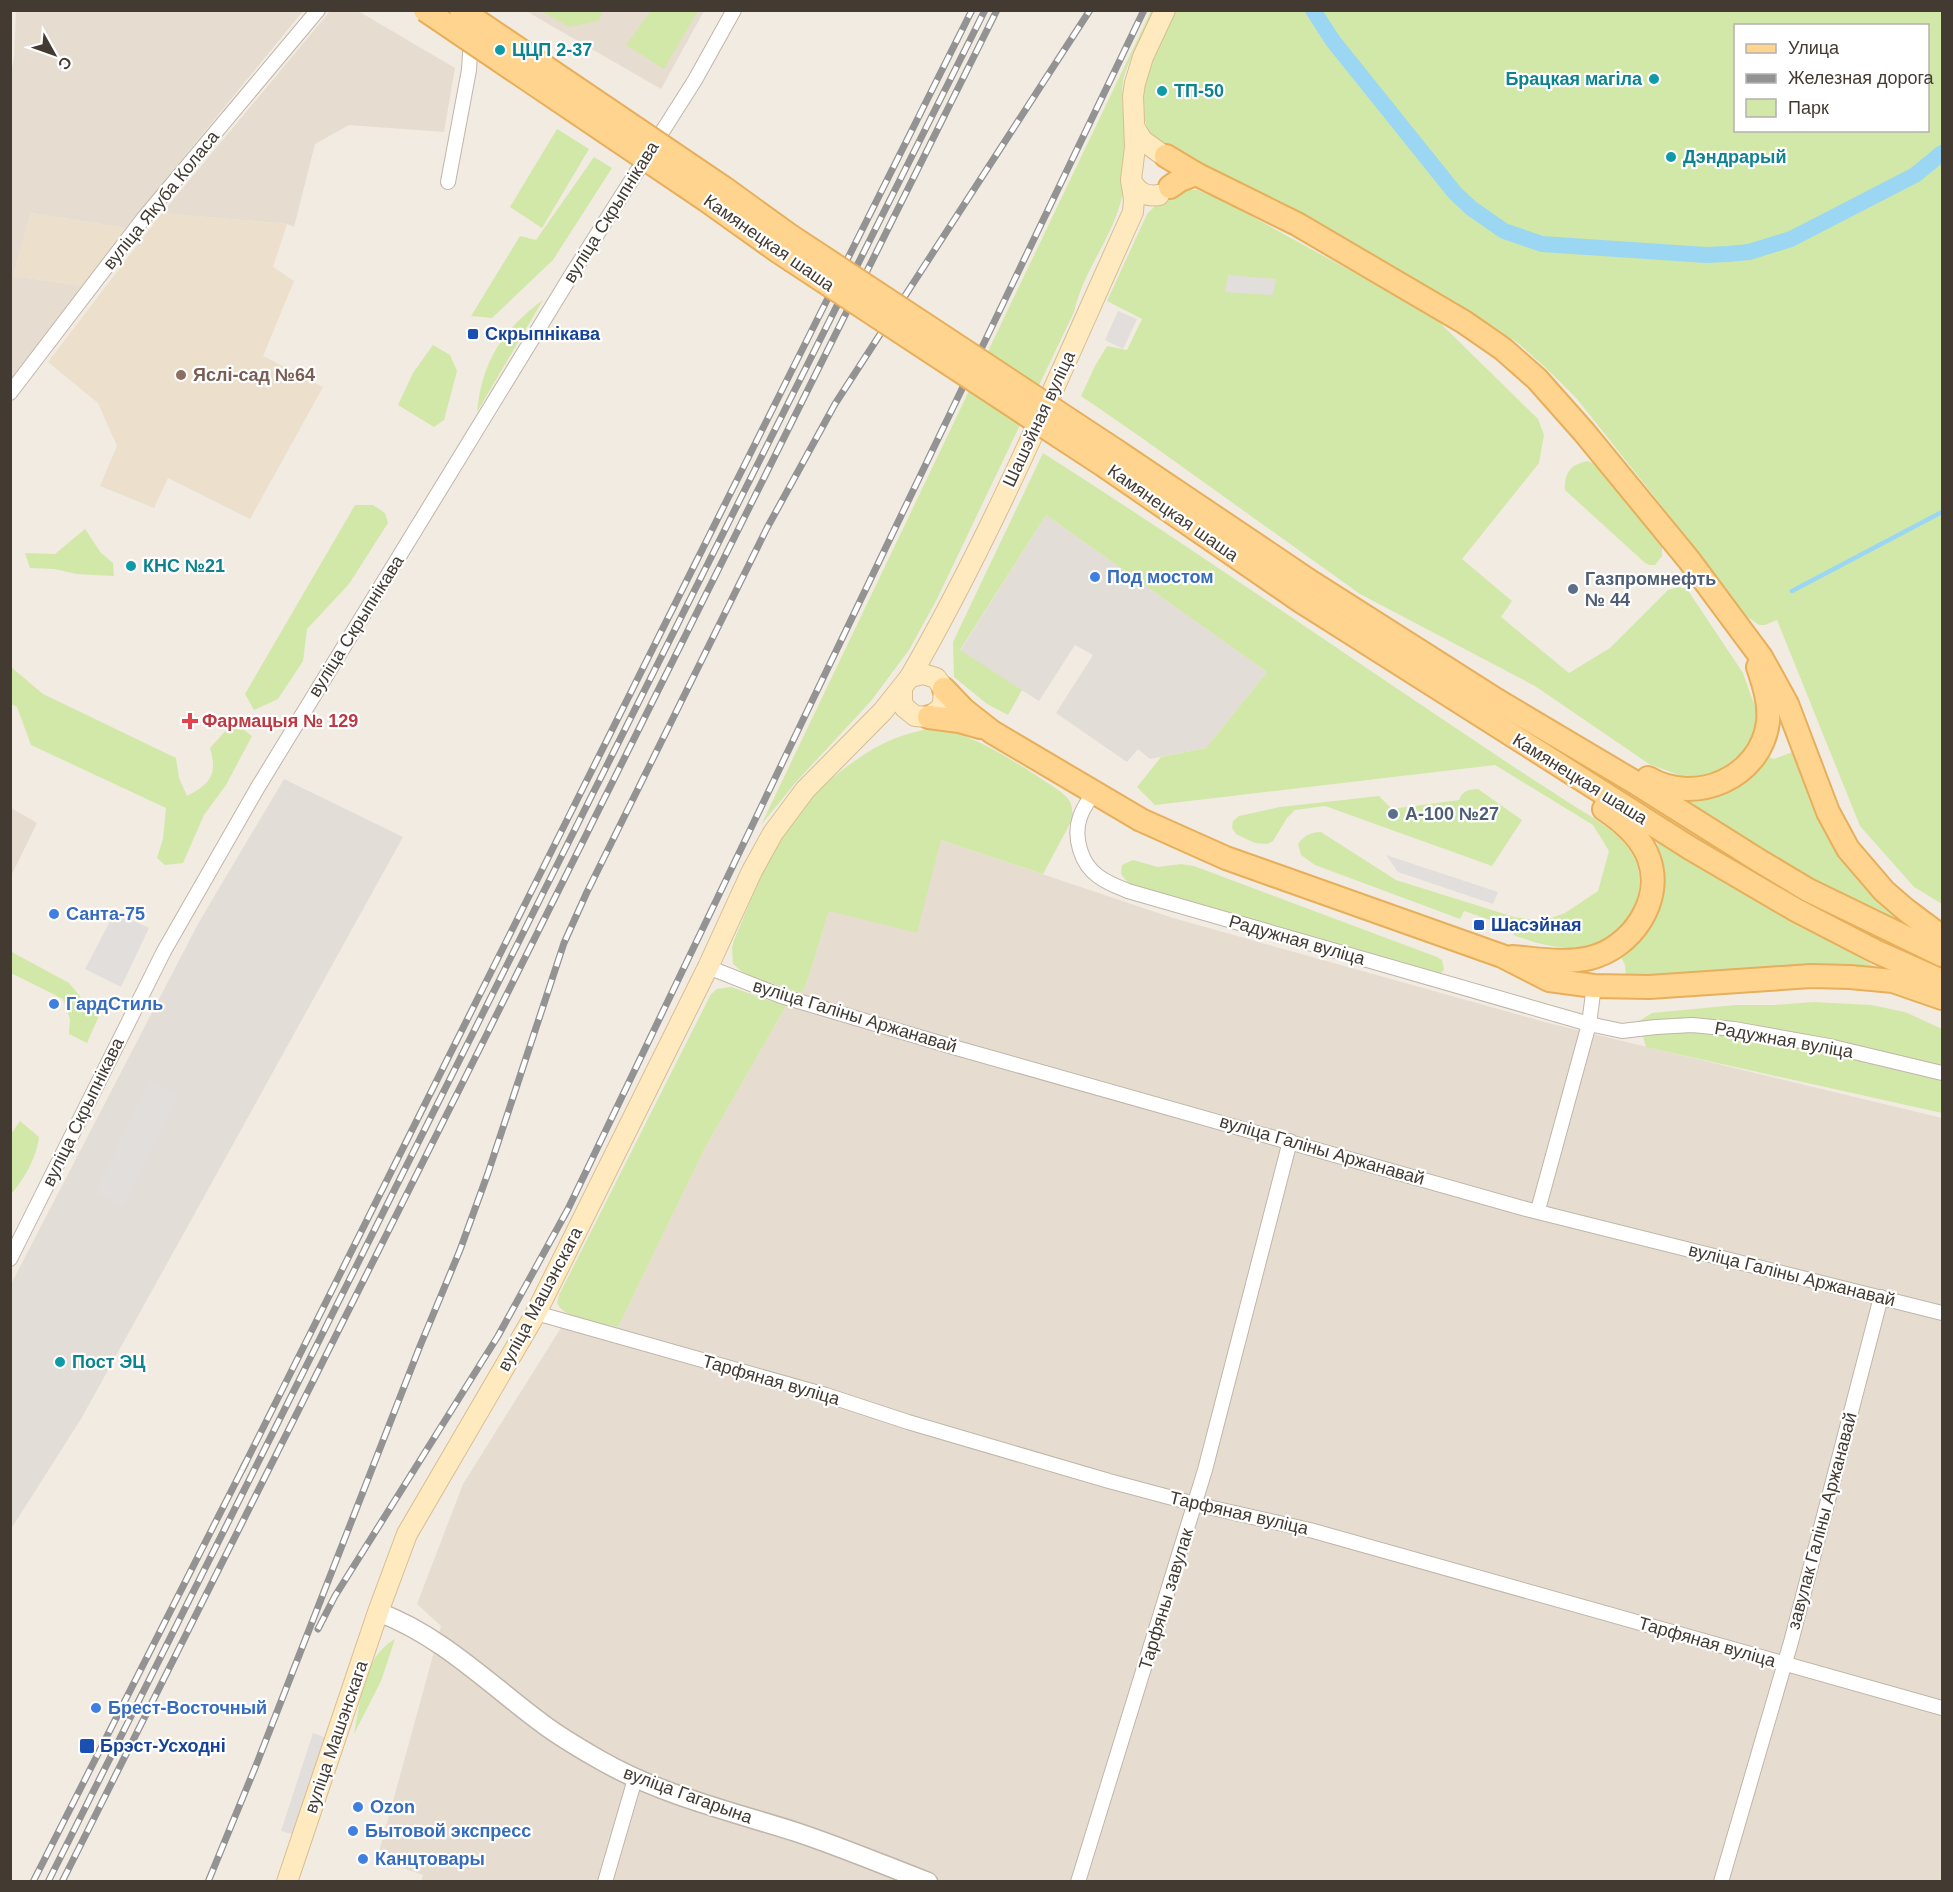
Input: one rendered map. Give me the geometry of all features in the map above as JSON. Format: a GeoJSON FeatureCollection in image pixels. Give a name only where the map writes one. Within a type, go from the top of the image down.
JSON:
{"type":"FeatureCollection","features":[{"type":"Feature","properties":{"kind":"main road","name":"Камянецкая шаша"},"geometry":{"type":"LineString","coordinates":[[424,10],[697,193],[779,252],[1311,582],[1670,835],[1796,910],[1875,951],[1942,981]]}},
{"type":"Feature","properties":{"kind":"main road","name":"Камянецкая шаша"},"geometry":{"type":"LineString","coordinates":[[461,10],[724,188],[1112,459]]}},
{"type":"Feature","properties":{"kind":"main road","name":"Шашэйная вуліца"},"geometry":{"type":"LineString","coordinates":[[940,623],[1013,478],[1133,212],[1135,83],[1143,57],[1165,10]]}},
{"type":"Feature","properties":{"kind":"main road"},"geometry":{"type":"LineString","coordinates":[[1136,128],[1142,140],[1196,174],[1297,224],[1464,322],[1511,356],[1545,387],[1689,560],[1769,669],[1784,697],[1828,812],[1848,849],[1889,896],[1942,937]]}},
{"type":"Feature","properties":{"kind":"main road"},"geometry":{"type":"LineString","coordinates":[[1146,153],[1163,154],[1174,167],[1173,181],[1164,191],[1145,194],[1139,191],[1132,173],[1140,156],[1146,153]]}},
{"type":"Feature","properties":{"kind":"main road"},"geometry":{"type":"LineString","coordinates":[[1133,212],[1137,207],[1180,180],[1196,174]]}},
{"type":"Feature","properties":{"kind":"main road"},"geometry":{"type":"LineString","coordinates":[[922,716],[935,714],[943,703],[940,684],[931,662],[940,623]]}},
{"type":"Feature","properties":{"kind":"main road","name":"вуліца Машэнскага"},"geometry":{"type":"LineString","coordinates":[[287,1881],[395,1562],[420,1509],[536,1313],[708,967],[752,871],[773,833],[805,790],[883,711],[906,683],[940,623]]}},
{"type":"Feature","properties":{"kind":"main road"},"geometry":{"type":"LineString","coordinates":[[1502,956],[1561,961],[1590,958],[1612,949],[1642,920],[1653,888],[1649,858],[1637,837],[1607,811],[1513,748],[1500,736],[1492,710],[1526,709],[1663,786],[1685,790],[1707,788],[1730,778],[1748,764],[1762,744],[1765,733],[1768,714],[1766,692],[1747,638]]}},
{"type":"Feature","properties":{"kind":"main road"},"geometry":{"type":"LineString","coordinates":[[992,732],[959,721],[922,716],[904,708],[901,695],[906,683],[923,674],[940,684],[964,710],[992,732],[1142,820],[1226,858],[1502,956],[1549,980],[1594,986],[1678,986],[1811,976],[1850,976],[1893,981],[1942,998]]}},
{"type":"Feature","properties":{"kind":"main road","name":"Камянецкая шаша"},"geometry":{"type":"LineString","coordinates":[[1492,710],[1631,780],[1808,890],[1942,955]]}},
{"type":"Feature","properties":{"kind":"main road","name":"вуліца Машэнскага"},"geometry":{"type":"LineString","coordinates":[[849,744],[879,723],[898,717],[922,716]]}},
{"type":"Feature","properties":{"kind":"street","name":"вуліца Якуба Коласа"},"geometry":{"type":"LineString","coordinates":[[10,393],[143,219],[318,10]]}},
{"type":"Feature","properties":{"kind":"street"},"geometry":{"type":"LineString","coordinates":[[448,182],[469,70],[472,10]]}},
{"type":"Feature","properties":{"kind":"street","name":"вуліца Скрыпнікава"},"geometry":{"type":"LineString","coordinates":[[11,1258],[159,961],[253,796],[572,273],[695,80],[734,10]]}},
{"type":"Feature","properties":{"kind":"street","name":"Радужная вуліца"},"geometry":{"type":"LineString","coordinates":[[1094,792],[1080,815],[1077,828],[1082,855],[1088,866],[1098,876],[1140,894],[1622,1032],[1692,1025],[1734,1029],[1829,1046],[1942,1073]]}},
{"type":"Feature","properties":{"kind":"street","name":"вуліца Галіны Аржанавай"},"geometry":{"type":"LineString","coordinates":[[708,967],[781,996],[960,1049],[1290,1140],[1526,1209],[1538,1210],[1942,1313]]}},
{"type":"Feature","properties":{"kind":"street"},"geometry":{"type":"LineString","coordinates":[[1538,1210],[1589,1024],[1594,986]]}},
{"type":"Feature","properties":{"kind":"street","name":"Тарфяны завулак"},"geometry":{"type":"LineString","coordinates":[[1078,1881],[1195,1504],[1290,1140]]}},
{"type":"Feature","properties":{"kind":"street","name":"завулак Галіны Аржанавай"},"geometry":{"type":"LineString","coordinates":[[1721,1881],[1784,1664],[1881,1297]]}},
{"type":"Feature","properties":{"kind":"street","name":"Тарфяная вуліца"},"geometry":{"type":"LineString","coordinates":[[536,1313],[826,1395],[1002,1450],[1195,1504],[1322,1534],[1942,1708]]}},
{"type":"Feature","properties":{"kind":"street","name":"вуліца Гагарына"},"geometry":{"type":"LineString","coordinates":[[378,1612],[425,1635],[468,1664],[556,1733],[635,1779],[692,1800],[800,1834],[928,1881]]}},
{"type":"Feature","properties":{"kind":"street"},"geometry":{"type":"LineString","coordinates":[[605,1881],[635,1779]]}},
{"type":"Feature","properties":{"kind":"shaded area"},"geometry":{"type":"Polygon","coordinates":[[[16,11],[303,11],[126,228],[31,213],[13,276],[82,286],[11,381],[10,76],[14,59],[16,11]]]}},
{"type":"Feature","properties":{"kind":"shaded area"},"geometry":{"type":"Polygon","coordinates":[[[330,11],[358,11],[455,68],[444,132],[349,125],[315,144],[294,227],[287,224],[162,213],[330,11]]]}},
{"type":"Feature","properties":{"kind":"shaded area"},"geometry":{"type":"Polygon","coordinates":[[[526,11],[704,11],[661,89],[526,11]]]}},
{"type":"Feature","properties":{"kind":"shaded area"},"geometry":{"type":"Polygon","coordinates":[[[31,213],[126,228],[82,286],[13,276],[31,213]]]}},
{"type":"Feature","properties":{"kind":"shaded area","name":"Яслі-сад №64"},"geometry":{"type":"Polygon","coordinates":[[[162,213],[287,224],[273,267],[294,281],[263,356],[323,387],[250,519],[168,478],[154,508],[100,486],[117,446],[98,403],[48,362],[162,213]]]}},
{"type":"Feature","properties":{"kind":"shaded area"},"geometry":{"type":"Polygon","coordinates":[[[1228,275],[1276,279],[1273,295],[1225,292],[1228,275]]]}},
{"type":"Feature","properties":{"kind":"shaded area"},"geometry":{"type":"Polygon","coordinates":[[[1118,311],[1137,319],[1123,349],[1105,340],[1118,311]]]}},
{"type":"Feature","properties":{"kind":"shaded area"},"geometry":{"type":"Polygon","coordinates":[[[1046,515],[1267,672],[1206,748],[1150,759],[1138,749],[1127,762],[1056,713],[1093,655],[1075,645],[1039,701],[960,651],[1046,515]]]}},
{"type":"Feature","properties":{"kind":"shaded area"},"geometry":{"type":"Polygon","coordinates":[[[284,779],[403,837],[81,1419],[11,1529],[11,1284],[199,922],[284,779]]]}},
{"type":"Feature","properties":{"kind":"shaded area"},"geometry":{"type":"Polygon","coordinates":[[[11,808],[37,823],[11,876],[11,808]]]}},
{"type":"Feature","properties":{"kind":"shaded area"},"geometry":{"type":"Polygon","coordinates":[[[941,840],[1173,918],[1548,1023],[1942,1118],[1942,1881],[421,1882],[423,1875],[394,1865],[378,1856],[441,1626],[417,1604],[463,1484],[569,1315],[618,1327],[706,1146],[786,1006],[801,993],[806,985],[829,911],[941,840]]]}},
{"type":"Feature","properties":{"kind":"shaded area"},"geometry":{"type":"Polygon","coordinates":[[[1386,855],[1498,892],[1493,904],[1398,872],[1386,855]]]}},
{"type":"Feature","properties":{"kind":"shaded area"},"geometry":{"type":"Polygon","coordinates":[[[115,912],[149,928],[121,987],[85,969],[115,912]]]}},
{"type":"Feature","properties":{"kind":"shaded area"},"geometry":{"type":"Polygon","coordinates":[[[150,1080],[179,1094],[124,1206],[95,1192],[150,1080]]]}},
{"type":"Feature","properties":{"kind":"shaded area"},"geometry":{"type":"Polygon","coordinates":[[[313,1733],[329,1739],[295,1835],[281,1831],[313,1733]]]}},
{"type":"Feature","properties":{"kind":"green space"},"geometry":{"type":"Polygon","coordinates":[[[541,11],[602,11],[599,21],[569,27],[541,11]]]}},
{"type":"Feature","properties":{"kind":"green space"},"geometry":{"type":"Polygon","coordinates":[[[651,11],[698,11],[664,69],[626,45],[651,11]]]}},
{"type":"Feature","properties":{"kind":"green space"},"geometry":{"type":"Polygon","coordinates":[[[1151,11],[1155,11],[1132,56],[1123,82],[1126,170],[1122,197],[1112,227],[937,599],[909,650],[871,701],[796,782],[761,825],[1151,11]]]}},
{"type":"Feature","properties":{"kind":"green space"},"geometry":{"type":"Polygon","coordinates":[[[1176,11],[1942,11],[1942,904],[1914,887],[1860,826],[1777,620],[1759,625],[1745,615],[1577,399],[1518,343],[1486,322],[1324,226],[1257,191],[1180,156],[1160,143],[1147,127],[1143,112],[1145,82],[1155,52],[1176,11]]]}},
{"type":"Feature","properties":{"kind":"green space"},"geometry":{"type":"Polygon","coordinates":[[[557,129],[589,149],[542,228],[510,207],[557,129]]]}},
{"type":"Feature","properties":{"kind":"green space"},"geometry":{"type":"Polygon","coordinates":[[[594,157],[612,168],[553,260],[492,318],[471,316],[520,236],[536,240],[594,157]]]}},
{"type":"Feature","properties":{"kind":"green space"},"geometry":{"type":"Polygon","coordinates":[[[1186,190],[1197,190],[1220,199],[1433,316],[1538,419],[1544,435],[1539,463],[1462,559],[1512,601],[1501,617],[1569,673],[1610,648],[1668,590],[1678,587],[1687,589],[1743,673],[1758,715],[1751,741],[1742,753],[1718,771],[1694,777],[1684,777],[1649,764],[1535,686],[1360,594],[1081,396],[1107,346],[1127,350],[1142,319],[1107,301],[1147,214],[1163,198],[1186,190]]]}},
{"type":"Feature","properties":{"kind":"green space"},"geometry":{"type":"Polygon","coordinates":[[[543,300],[477,412],[484,378],[496,348],[516,323],[543,300]]]}},
{"type":"Feature","properties":{"kind":"green space"},"geometry":{"type":"Polygon","coordinates":[[[433,345],[450,355],[457,371],[444,420],[434,427],[398,405],[413,373],[433,345]]]}},
{"type":"Feature","properties":{"kind":"green space"},"geometry":{"type":"Polygon","coordinates":[[[1043,453],[1609,829],[1629,849],[1636,861],[1639,874],[1636,901],[1623,925],[1613,934],[1590,945],[1557,947],[1546,945],[1513,935],[1514,928],[1464,911],[1460,919],[1315,865],[1301,855],[1298,844],[1300,841],[1310,834],[1321,832],[1396,880],[1514,917],[1543,921],[1565,913],[1598,891],[1609,851],[1593,825],[1495,765],[1155,805],[1137,787],[1161,757],[1206,748],[1267,672],[1046,515],[960,650],[1022,690],[1008,715],[987,704],[954,677],[953,642],[1043,453]]]}},
{"type":"Feature","properties":{"kind":"green space"},"geometry":{"type":"Polygon","coordinates":[[[1587,461],[1595,464],[1662,546],[1662,556],[1655,565],[1644,562],[1565,490],[1567,474],[1572,467],[1587,461]]]}},
{"type":"Feature","properties":{"kind":"green space"},"geometry":{"type":"Polygon","coordinates":[[[355,505],[373,505],[385,513],[388,523],[349,584],[307,629],[303,661],[278,699],[254,710],[245,694],[355,505]]]}},
{"type":"Feature","properties":{"kind":"green space"},"geometry":{"type":"Polygon","coordinates":[[[85,529],[101,553],[113,563],[114,576],[30,568],[25,553],[55,554],[85,529]]]}},
{"type":"Feature","properties":{"kind":"green space"},"geometry":{"type":"Polygon","coordinates":[[[11,667],[43,694],[176,758],[179,778],[187,796],[210,778],[213,765],[210,748],[228,728],[244,730],[252,736],[226,785],[204,815],[183,863],[165,865],[157,858],[163,839],[166,808],[31,745],[17,707],[11,704],[11,667]]]}},
{"type":"Feature","properties":{"kind":"green space"},"geometry":{"type":"Polygon","coordinates":[[[936,727],[965,736],[992,749],[1054,787],[1069,800],[1073,818],[1043,874],[941,840],[917,933],[829,911],[806,985],[801,993],[746,975],[733,964],[734,940],[767,864],[790,824],[815,794],[863,755],[896,738],[936,727]]]}},
{"type":"Feature","properties":{"kind":"green space"},"geometry":{"type":"Polygon","coordinates":[[[1798,750],[1864,885],[1905,927],[1791,869],[1688,803],[1691,798],[1765,756],[1774,759],[1798,750]]]}},
{"type":"Feature","properties":{"kind":"green space"},"geometry":{"type":"Polygon","coordinates":[[[1478,789],[1522,820],[1492,866],[1325,806],[1295,810],[1287,818],[1273,841],[1267,844],[1255,843],[1236,834],[1232,828],[1233,821],[1239,816],[1280,807],[1379,796],[1392,809],[1459,800],[1466,791],[1478,789]]]}},
{"type":"Feature","properties":{"kind":"green space"},"geometry":{"type":"Polygon","coordinates":[[[1656,839],[1879,969],[1829,967],[1626,976],[1625,965],[1620,955],[1648,930],[1660,906],[1663,883],[1656,839]]]}},
{"type":"Feature","properties":{"kind":"green space"},"geometry":{"type":"Polygon","coordinates":[[[1133,860],[1158,867],[1181,864],[1194,866],[1437,957],[1442,960],[1444,970],[1437,976],[1431,976],[1138,887],[1128,883],[1121,874],[1122,865],[1133,860]]]}},
{"type":"Feature","properties":{"kind":"green space"},"geometry":{"type":"Polygon","coordinates":[[[10,951],[69,983],[83,1000],[102,1009],[87,1043],[69,1034],[70,1019],[63,999],[11,973],[10,951]]]}},
{"type":"Feature","properties":{"kind":"green space"},"geometry":{"type":"Polygon","coordinates":[[[731,987],[786,1006],[706,1146],[618,1327],[568,1314],[557,1303],[559,1295],[711,994],[717,989],[731,987]]]}},
{"type":"Feature","properties":{"kind":"green space"},"geometry":{"type":"Polygon","coordinates":[[[1813,1002],[1871,1005],[1905,1012],[1942,1029],[1942,1113],[1646,1047],[1639,1021],[1652,1013],[1736,1005],[1813,1002]]]}},
{"type":"Feature","properties":{"kind":"green space"},"geometry":{"type":"Polygon","coordinates":[[[20,1121],[39,1137],[36,1152],[29,1167],[11,1194],[11,1134],[20,1121]]]}},
{"type":"Feature","properties":{"kind":"green space"},"geometry":{"type":"Polygon","coordinates":[[[395,1639],[381,1681],[354,1734],[361,1694],[369,1669],[384,1647],[395,1639]]]}},
{"type":"Feature","properties":{"kind":"waterway"},"geometry":{"type":"LineString","coordinates":[[1313,10],[1333,41],[1455,193],[1471,208],[1504,231],[1542,244],[1706,255],[1749,252],[1791,239],[1915,175],[1942,153]]}},
{"type":"Feature","properties":{"kind":"waterway"},"geometry":{"type":"LineString","coordinates":[[1792,591],[1942,512]]}},
{"type":"Feature","properties":{"kind":"railway"},"geometry":{"type":"LineString","coordinates":[[242,1470],[972,10]]}},
{"type":"Feature","properties":{"kind":"railway"},"geometry":{"type":"LineString","coordinates":[[48,1882],[985,10]]}},
{"type":"Feature","properties":{"kind":"railway"},"geometry":{"type":"LineString","coordinates":[[62,1882],[997,10]]}},
{"type":"Feature","properties":{"kind":"railway"},"geometry":{"type":"LineString","coordinates":[[208,1882],[460,1250],[488,1173],[564,943],[587,892],[767,528],[835,404],[1090,10]]}},
{"type":"Feature","properties":{"kind":"railway"},"geometry":{"type":"LineString","coordinates":[[318,1629],[335,1596],[498,1336],[568,1209],[1144,10]]}},
{"type":"Feature","properties":{"kind":"railway"},"geometry":{"type":"LineString","coordinates":[[33,1882],[245,1464]]}},
{"type":"Feature","properties":{"kind":"place","name":"ЦЦП 2-37"},"geometry":{"type":"Point","coordinates":[500,50]}},
{"type":"Feature","properties":{"kind":"place","name":"Брацкая магіла"},"geometry":{"type":"Point","coordinates":[1654,79]}},
{"type":"Feature","properties":{"kind":"place","name":"ТП-50"},"geometry":{"type":"Point","coordinates":[1162,91]}},
{"type":"Feature","properties":{"kind":"place","name":"Дэндрарый"},"geometry":{"type":"Point","coordinates":[1671,157]}},
{"type":"Feature","properties":{"kind":"place","name":"Скрыпнікава"},"geometry":{"type":"Point","coordinates":[473,334]}},
{"type":"Feature","properties":{"kind":"place","name":"Яслі-сад №64"},"geometry":{"type":"Point","coordinates":[181,375]}},
{"type":"Feature","properties":{"kind":"place","name":"КНС №21"},"geometry":{"type":"Point","coordinates":[131,566]}},
{"type":"Feature","properties":{"kind":"place","name":"Под мостом"},"geometry":{"type":"Point","coordinates":[1095,577]}},
{"type":"Feature","properties":{"kind":"place","name":"Газпромнефть № 44"},"geometry":{"type":"Point","coordinates":[1573,589]}},
{"type":"Feature","properties":{"kind":"place","name":"Фармацыя № 129"},"geometry":{"type":"Point","coordinates":[190,721]}},
{"type":"Feature","properties":{"kind":"place","name":"А-100 №27"},"geometry":{"type":"Point","coordinates":[1393,814]}},
{"type":"Feature","properties":{"kind":"place","name":"Санта-75"},"geometry":{"type":"Point","coordinates":[54,914]}},
{"type":"Feature","properties":{"kind":"place","name":"Шасэйная"},"geometry":{"type":"Point","coordinates":[1479,925]}},
{"type":"Feature","properties":{"kind":"place","name":"ГардСтиль"},"geometry":{"type":"Point","coordinates":[54,1004]}},
{"type":"Feature","properties":{"kind":"place","name":"Пост ЭЦ"},"geometry":{"type":"Point","coordinates":[60,1362]}},
{"type":"Feature","properties":{"kind":"place","name":"Брест-Восточный"},"geometry":{"type":"Point","coordinates":[96,1708]}},
{"type":"Feature","properties":{"kind":"place","name":"Брэст-Усходні"},"geometry":{"type":"Point","coordinates":[87,1746]}},
{"type":"Feature","properties":{"kind":"place","name":"Ozon"},"geometry":{"type":"Point","coordinates":[358,1807]}},
{"type":"Feature","properties":{"kind":"place","name":"Бытовой экспресс"},"geometry":{"type":"Point","coordinates":[353,1831]}},
{"type":"Feature","properties":{"kind":"place","name":"Канцтовары"},"geometry":{"type":"Point","coordinates":[363,1859]}}]}
